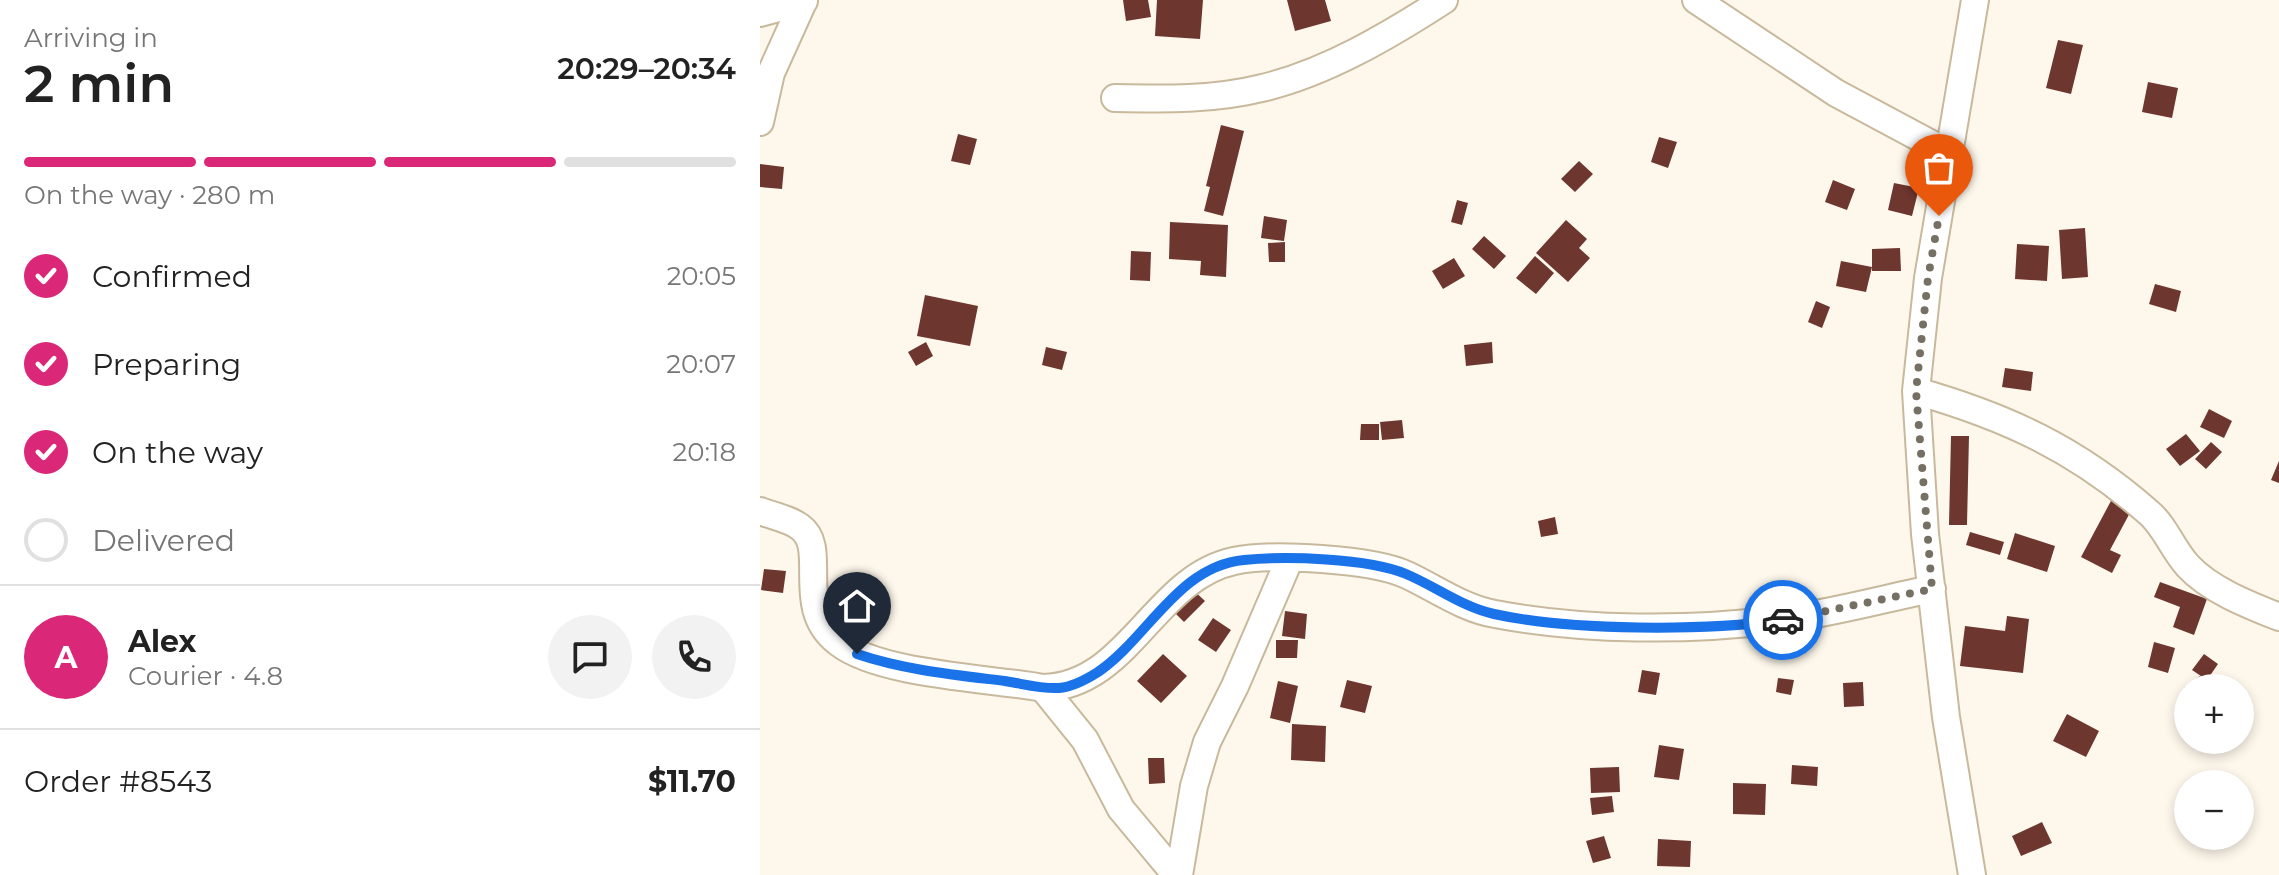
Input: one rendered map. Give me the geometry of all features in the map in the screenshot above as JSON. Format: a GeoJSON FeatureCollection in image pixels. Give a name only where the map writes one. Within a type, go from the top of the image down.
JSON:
{"type":"FeatureCollection","features":[{"type":"Feature","properties":{"kind":"street"},"geometry":{"type":"LineString","coordinates":[[1115,98],[1191,99],[1264,88],[1333,62],[1444,0]]}},
{"type":"Feature","properties":{"kind":"street"},"geometry":{"type":"LineString","coordinates":[[1696,0],[1836,93],[1950,154]]}},
{"type":"Feature","properties":{"kind":"street"},"geometry":{"type":"LineString","coordinates":[[1972,875],[1946,717],[1916,391],[1928,278],[1975,0]]}},
{"type":"Feature","properties":{"kind":"street"},"geometry":{"type":"LineString","coordinates":[[760,13],[804,1]]}},
{"type":"Feature","properties":{"kind":"street"},"geometry":{"type":"LineString","coordinates":[[760,122],[771,73],[804,1]]}},
{"type":"Feature","properties":{"kind":"street"},"geometry":{"type":"LineString","coordinates":[[1916,391],[1973,408],[2054,442],[2116,485],[2152,515],[2188,567],[2208,582],[2279,617]]}},
{"type":"Feature","properties":{"kind":"street"},"geometry":{"type":"LineString","coordinates":[[760,511],[799,525],[809,535],[813,548],[815,611],[823,627],[838,642],[876,661],[1043,688],[1063,688],[1099,671],[1174,596],[1205,572],[1232,561],[1290,558],[1404,573],[1442,594],[1492,614],[1590,624],[1699,626],[1780,620],[1932,589]]}},
{"type":"Feature","properties":{"kind":"street"},"geometry":{"type":"LineString","coordinates":[[1177,875],[1194,786],[1207,742],[1290,558]]}},
{"type":"Feature","properties":{"kind":"street"},"geometry":{"type":"LineString","coordinates":[[1043,688],[1085,740],[1121,809],[1177,875]]}},
{"type":"Feature","properties":{"kind":"building"},"geometry":{"type":"Polygon","coordinates":[[[1123,0],[1148,0],[1151,17],[1126,21],[1123,0]]]}},
{"type":"Feature","properties":{"kind":"building"},"geometry":{"type":"Polygon","coordinates":[[[1157,0],[1203,0],[1200,39],[1155,36],[1157,0]]]}},
{"type":"Feature","properties":{"kind":"building"},"geometry":{"type":"Polygon","coordinates":[[[1287,0],[1325,0],[1331,21],[1295,31],[1287,0]]]}},
{"type":"Feature","properties":{"kind":"building"},"geometry":{"type":"Polygon","coordinates":[[[2058,40],[2083,45],[2071,94],[2046,88],[2058,40]]]}},
{"type":"Feature","properties":{"kind":"building"},"geometry":{"type":"Polygon","coordinates":[[[2148,82],[2178,88],[2172,118],[2142,112],[2148,82]]]}},
{"type":"Feature","properties":{"kind":"building"},"geometry":{"type":"Polygon","coordinates":[[[1221,125],[1244,131],[1223,216],[1204,211],[1210,187],[1206,186],[1221,125]]]}},
{"type":"Feature","properties":{"kind":"building"},"geometry":{"type":"Polygon","coordinates":[[[958,134],[977,139],[970,165],[951,161],[958,134]]]}},
{"type":"Feature","properties":{"kind":"building"},"geometry":{"type":"Polygon","coordinates":[[[1659,137],[1677,142],[1668,168],[1651,162],[1659,137]]]}},
{"type":"Feature","properties":{"kind":"building"},"geometry":{"type":"Polygon","coordinates":[[[1579,161],[1593,174],[1575,192],[1561,179],[1579,161]]]}},
{"type":"Feature","properties":{"kind":"building"},"geometry":{"type":"Polygon","coordinates":[[[760,164],[784,167],[782,189],[760,187],[760,164]]]}},
{"type":"Feature","properties":{"kind":"building"},"geometry":{"type":"Polygon","coordinates":[[[1833,180],[1855,189],[1847,210],[1825,202],[1833,180]]]}},
{"type":"Feature","properties":{"kind":"building"},"geometry":{"type":"Polygon","coordinates":[[[1894,183],[1919,188],[1912,216],[1888,210],[1894,183]]]}},
{"type":"Feature","properties":{"kind":"building"},"geometry":{"type":"Polygon","coordinates":[[[1457,200],[1468,203],[1462,225],[1451,222],[1457,200]]]}},
{"type":"Feature","properties":{"kind":"building"},"geometry":{"type":"Polygon","coordinates":[[[1264,216],[1287,220],[1284,241],[1261,238],[1264,216]]]}},
{"type":"Feature","properties":{"kind":"building"},"geometry":{"type":"Polygon","coordinates":[[[1566,220],[1587,239],[1579,248],[1590,258],[1568,282],[1536,253],[1566,220]]]}},
{"type":"Feature","properties":{"kind":"building"},"geometry":{"type":"Polygon","coordinates":[[[1170,222],[1228,225],[1226,277],[1200,275],[1201,261],[1169,259],[1170,222]]]}},
{"type":"Feature","properties":{"kind":"building"},"geometry":{"type":"Polygon","coordinates":[[[2085,228],[2088,277],[2062,279],[2059,230],[2085,228]]]}},
{"type":"Feature","properties":{"kind":"building"},"geometry":{"type":"Polygon","coordinates":[[[1484,236],[1506,256],[1494,269],[1472,249],[1484,236]]]}},
{"type":"Feature","properties":{"kind":"building"},"geometry":{"type":"Polygon","coordinates":[[[1285,242],[1285,262],[1269,262],[1268,243],[1285,242]]]}},
{"type":"Feature","properties":{"kind":"building"},"geometry":{"type":"Polygon","coordinates":[[[2017,244],[2049,246],[2047,281],[2015,279],[2017,244]]]}},
{"type":"Feature","properties":{"kind":"building"},"geometry":{"type":"Polygon","coordinates":[[[1900,248],[1901,271],[1872,271],[1872,249],[1900,248]]]}},
{"type":"Feature","properties":{"kind":"building"},"geometry":{"type":"Polygon","coordinates":[[[1131,251],[1151,252],[1150,281],[1130,280],[1131,251]]]}},
{"type":"Feature","properties":{"kind":"building"},"geometry":{"type":"Polygon","coordinates":[[[1535,256],[1554,273],[1536,294],[1516,278],[1535,256]]]}},
{"type":"Feature","properties":{"kind":"building"},"geometry":{"type":"Polygon","coordinates":[[[1454,258],[1465,276],[1443,289],[1432,271],[1454,258]]]}},
{"type":"Feature","properties":{"kind":"building"},"geometry":{"type":"Polygon","coordinates":[[[1841,261],[1872,267],[1866,292],[1836,286],[1841,261]]]}},
{"type":"Feature","properties":{"kind":"building"},"geometry":{"type":"Polygon","coordinates":[[[2155,284],[2181,291],[2176,312],[2149,304],[2155,284]]]}},
{"type":"Feature","properties":{"kind":"building"},"geometry":{"type":"Polygon","coordinates":[[[925,295],[978,306],[970,346],[917,336],[925,295]]]}},
{"type":"Feature","properties":{"kind":"building"},"geometry":{"type":"Polygon","coordinates":[[[1816,301],[1830,307],[1822,328],[1808,322],[1816,301]]]}},
{"type":"Feature","properties":{"kind":"building"},"geometry":{"type":"Polygon","coordinates":[[[926,342],[933,356],[916,366],[908,352],[926,342]]]}},
{"type":"Feature","properties":{"kind":"building"},"geometry":{"type":"Polygon","coordinates":[[[1492,342],[1493,363],[1466,366],[1464,345],[1492,342]]]}},
{"type":"Feature","properties":{"kind":"building"},"geometry":{"type":"Polygon","coordinates":[[[1046,347],[1067,352],[1062,370],[1042,365],[1046,347]]]}},
{"type":"Feature","properties":{"kind":"building"},"geometry":{"type":"Polygon","coordinates":[[[2005,368],[2033,372],[2031,391],[2002,387],[2005,368]]]}},
{"type":"Feature","properties":{"kind":"building"},"geometry":{"type":"Polygon","coordinates":[[[2209,409],[2232,421],[2224,438],[2200,427],[2209,409]]]}},
{"type":"Feature","properties":{"kind":"building"},"geometry":{"type":"Polygon","coordinates":[[[1402,420],[1404,438],[1382,440],[1380,422],[1402,420]]]}},
{"type":"Feature","properties":{"kind":"building"},"geometry":{"type":"Polygon","coordinates":[[[1361,424],[1379,424],[1379,440],[1360,440],[1361,424]]]}},
{"type":"Feature","properties":{"kind":"building"},"geometry":{"type":"Polygon","coordinates":[[[2186,434],[2200,451],[2180,466],[2166,449],[2186,434]]]}},
{"type":"Feature","properties":{"kind":"building"},"geometry":{"type":"Polygon","coordinates":[[[1951,436],[1969,436],[1967,525],[1949,525],[1951,436]]]}},
{"type":"Feature","properties":{"kind":"building"},"geometry":{"type":"Polygon","coordinates":[[[2211,442],[2222,452],[2206,469],[2195,459],[2211,442]]]}},
{"type":"Feature","properties":{"kind":"building"},"geometry":{"type":"Polygon","coordinates":[[[2279,461],[2279,483],[2271,480],[2279,461]]]}},
{"type":"Feature","properties":{"kind":"building"},"geometry":{"type":"Polygon","coordinates":[[[2112,499],[2132,509],[2110,550],[2121,555],[2112,573],[2081,557],[2112,499]]]}},
{"type":"Feature","properties":{"kind":"building"},"geometry":{"type":"Polygon","coordinates":[[[1555,517],[1558,534],[1541,537],[1538,521],[1555,517]]]}},
{"type":"Feature","properties":{"kind":"building"},"geometry":{"type":"Polygon","coordinates":[[[1970,532],[2004,542],[2000,555],[1966,545],[1970,532]]]}},
{"type":"Feature","properties":{"kind":"building"},"geometry":{"type":"Polygon","coordinates":[[[2015,533],[2055,546],[2047,572],[2007,559],[2015,533]]]}},
{"type":"Feature","properties":{"kind":"building"},"geometry":{"type":"Polygon","coordinates":[[[764,569],[786,571],[783,593],[761,590],[764,569]]]}},
{"type":"Feature","properties":{"kind":"building"},"geometry":{"type":"Polygon","coordinates":[[[2160,582],[2207,599],[2194,635],[2173,627],[2180,607],[2154,597],[2160,582]]]}},
{"type":"Feature","properties":{"kind":"building"},"geometry":{"type":"Polygon","coordinates":[[[1189,586],[1205,601],[1184,622],[1168,606],[1189,586]]]}},
{"type":"Feature","properties":{"kind":"building"},"geometry":{"type":"Polygon","coordinates":[[[1285,611],[1307,614],[1305,639],[1282,636],[1285,611]]]}},
{"type":"Feature","properties":{"kind":"building"},"geometry":{"type":"Polygon","coordinates":[[[2007,616],[2029,619],[2023,673],[1960,666],[1965,626],[2005,631],[2007,616]]]}},
{"type":"Feature","properties":{"kind":"building"},"geometry":{"type":"Polygon","coordinates":[[[1213,618],[1231,630],[1216,652],[1198,640],[1213,618]]]}},
{"type":"Feature","properties":{"kind":"building"},"geometry":{"type":"Polygon","coordinates":[[[1276,640],[1298,640],[1297,658],[1276,658],[1276,640]]]}},
{"type":"Feature","properties":{"kind":"building"},"geometry":{"type":"Polygon","coordinates":[[[2154,642],[2175,648],[2168,673],[2148,667],[2154,642]]]}},
{"type":"Feature","properties":{"kind":"building"},"geometry":{"type":"Polygon","coordinates":[[[1163,654],[1187,676],[1161,703],[1137,681],[1163,654]]]}},
{"type":"Feature","properties":{"kind":"building"},"geometry":{"type":"Polygon","coordinates":[[[2204,654],[2218,664],[2211,674],[2198,674],[2192,670],[2204,654]]]}},
{"type":"Feature","properties":{"kind":"building"},"geometry":{"type":"Polygon","coordinates":[[[1642,670],[1660,673],[1656,695],[1638,692],[1642,670]]]}},
{"type":"Feature","properties":{"kind":"building"},"geometry":{"type":"Polygon","coordinates":[[[1778,678],[1794,680],[1791,695],[1776,692],[1778,678]]]}},
{"type":"Feature","properties":{"kind":"building"},"geometry":{"type":"Polygon","coordinates":[[[1347,680],[1372,686],[1365,713],[1340,707],[1347,680]]]}},
{"type":"Feature","properties":{"kind":"building"},"geometry":{"type":"Polygon","coordinates":[[[1278,681],[1298,686],[1290,723],[1270,718],[1278,681]]]}},
{"type":"Feature","properties":{"kind":"building"},"geometry":{"type":"Polygon","coordinates":[[[1863,682],[1864,706],[1844,707],[1843,683],[1863,682]]]}},
{"type":"Feature","properties":{"kind":"building"},"geometry":{"type":"Polygon","coordinates":[[[2067,714],[2099,731],[2086,757],[2053,741],[2067,714]]]}},
{"type":"Feature","properties":{"kind":"building"},"geometry":{"type":"Polygon","coordinates":[[[1292,724],[1326,726],[1325,762],[1291,760],[1292,724]]]}},
{"type":"Feature","properties":{"kind":"building"},"geometry":{"type":"Polygon","coordinates":[[[1659,745],[1684,749],[1679,780],[1654,777],[1659,745]]]}},
{"type":"Feature","properties":{"kind":"building"},"geometry":{"type":"Polygon","coordinates":[[[1148,758],[1164,758],[1165,783],[1149,784],[1148,758]]]}},
{"type":"Feature","properties":{"kind":"building"},"geometry":{"type":"Polygon","coordinates":[[[1792,765],[1818,767],[1817,786],[1791,784],[1792,765]]]}},
{"type":"Feature","properties":{"kind":"building"},"geometry":{"type":"Polygon","coordinates":[[[1619,767],[1620,792],[1591,793],[1590,768],[1619,767]]]}},
{"type":"Feature","properties":{"kind":"building"},"geometry":{"type":"Polygon","coordinates":[[[1733,783],[1766,784],[1765,815],[1733,814],[1733,783]]]}},
{"type":"Feature","properties":{"kind":"building"},"geometry":{"type":"Polygon","coordinates":[[[1612,796],[1614,812],[1592,815],[1590,798],[1612,796]]]}},
{"type":"Feature","properties":{"kind":"building"},"geometry":{"type":"Polygon","coordinates":[[[2042,822],[2052,843],[2021,856],[2012,836],[2042,822]]]}},
{"type":"Feature","properties":{"kind":"building"},"geometry":{"type":"Polygon","coordinates":[[[1604,836],[1611,858],[1593,863],[1586,841],[1604,836]]]}},
{"type":"Feature","properties":{"kind":"building"},"geometry":{"type":"Polygon","coordinates":[[[1658,839],[1691,841],[1690,867],[1657,866],[1658,839]]]}},
{"type":"Feature","properties":{"kind":"way so far"},"geometry":{"type":"LineString","coordinates":[[1783,620],[1932,589],[1925,534],[1916,391],[1928,278],[1939,216]]}},
{"type":"Feature","properties":{"kind":"route"},"geometry":{"type":"LineString","coordinates":[[857,654],[876,661],[955,675],[1063,688],[1099,671],[1174,596],[1205,572],[1232,561],[1268,557],[1371,566],[1404,573],[1442,594],[1492,614],[1590,624],[1699,626],[1783,620]]}}]}
